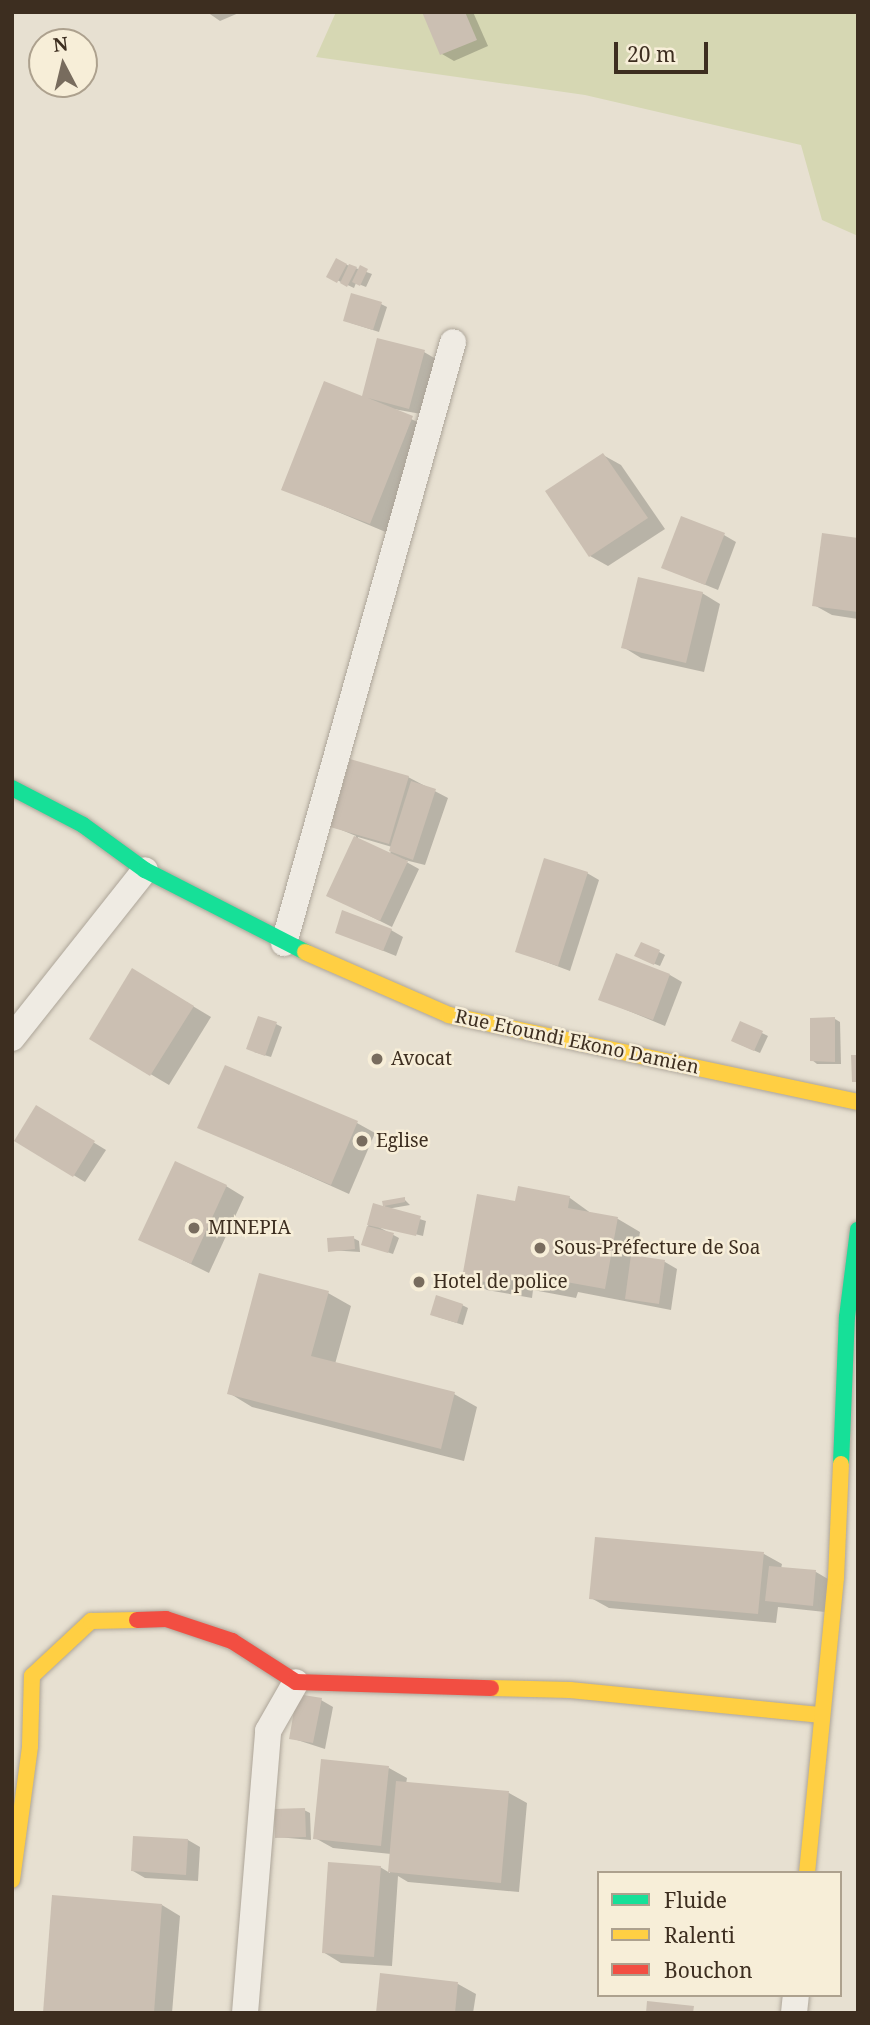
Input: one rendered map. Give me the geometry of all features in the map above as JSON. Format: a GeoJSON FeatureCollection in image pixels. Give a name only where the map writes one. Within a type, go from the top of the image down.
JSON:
{"type":"FeatureCollection","features":[{"type":"Feature","properties":{"kind":"street"},"geometry":{"type":"LineString","coordinates":[[284,943],[453,342]]}},
{"type":"Feature","properties":{"kind":"street","name":"Rue Etoundi Ekono Damien"},"geometry":{"type":"LineString","coordinates":[[12,789],[83,825],[145,870],[284,943],[449,1014],[858,1102]]}},
{"type":"Feature","properties":{"kind":"street"},"geometry":{"type":"LineString","coordinates":[[12,1038],[145,870]]}},
{"type":"Feature","properties":{"kind":"street"},"geometry":{"type":"LineString","coordinates":[[807,1871],[836,1578],[847,1317],[858,1230]]}},
{"type":"Feature","properties":{"kind":"street"},"geometry":{"type":"LineString","coordinates":[[12,1880],[30,1746],[32,1676],[91,1621],[166,1619],[232,1641],[296,1682],[570,1690],[822,1715]]}},
{"type":"Feature","properties":{"kind":"street"},"geometry":{"type":"LineString","coordinates":[[245,2013],[268,1731],[296,1682]]}},
{"type":"Feature","properties":{"kind":"green space"},"geometry":{"type":"Polygon","coordinates":[[[336,12],[858,12],[858,236],[822,220],[801,145],[585,95],[316,57],[336,12]]]}},
{"type":"Feature","properties":{"kind":"building"},"geometry":{"type":"Polygon","coordinates":[[[422,12],[465,12],[477,40],[440,55],[422,12]]]}},
{"type":"Feature","properties":{"kind":"building"},"geometry":{"type":"Polygon","coordinates":[[[336,258],[347,264],[337,283],[326,277],[336,258]]]}},
{"type":"Feature","properties":{"kind":"building"},"geometry":{"type":"Polygon","coordinates":[[[349,264],[357,267],[347,287],[340,283],[349,264]]]}},
{"type":"Feature","properties":{"kind":"building"},"geometry":{"type":"Polygon","coordinates":[[[360,265],[368,269],[360,286],[352,282],[360,265]]]}},
{"type":"Feature","properties":{"kind":"building"},"geometry":{"type":"Polygon","coordinates":[[[351,293],[382,302],[373,330],[343,321],[351,293]]]}},
{"type":"Feature","properties":{"kind":"building"},"geometry":{"type":"Polygon","coordinates":[[[377,338],[425,350],[409,409],[368,398],[413,416],[370,524],[281,490],[324,381],[362,396],[377,338]]]}},
{"type":"Feature","properties":{"kind":"building"},"geometry":{"type":"Polygon","coordinates":[[[603,453],[648,518],[589,557],[545,491],[603,453]]]}},
{"type":"Feature","properties":{"kind":"building"},"geometry":{"type":"Polygon","coordinates":[[[681,516],[725,533],[705,585],[661,568],[681,516]]]}},
{"type":"Feature","properties":{"kind":"building"},"geometry":{"type":"Polygon","coordinates":[[[822,533],[858,538],[858,612],[812,606],[822,533]]]}},
{"type":"Feature","properties":{"kind":"building"},"geometry":{"type":"Polygon","coordinates":[[[638,577],[703,592],[686,663],[621,648],[638,577]]]}},
{"type":"Feature","properties":{"kind":"building"},"geometry":{"type":"Polygon","coordinates":[[[350,759],[409,776],[389,844],[330,827],[350,759]]]}},
{"type":"Feature","properties":{"kind":"building"},"geometry":{"type":"Polygon","coordinates":[[[411,781],[436,789],[413,860],[389,851],[411,781]]]}},
{"type":"Feature","properties":{"kind":"building"},"geometry":{"type":"Polygon","coordinates":[[[354,836],[408,861],[380,921],[326,896],[354,836]]]}},
{"type":"Feature","properties":{"kind":"building"},"geometry":{"type":"Polygon","coordinates":[[[544,858],[588,872],[558,966],[515,952],[544,858]]]}},
{"type":"Feature","properties":{"kind":"building"},"geometry":{"type":"Polygon","coordinates":[[[342,910],[392,929],[383,951],[335,933],[342,910]]]}},
{"type":"Feature","properties":{"kind":"building"},"geometry":{"type":"Polygon","coordinates":[[[641,942],[660,950],[654,965],[634,956],[641,942]]]}},
{"type":"Feature","properties":{"kind":"building"},"geometry":{"type":"Polygon","coordinates":[[[616,953],[670,974],[653,1020],[598,1000],[616,953]]]}},
{"type":"Feature","properties":{"kind":"building"},"geometry":{"type":"Polygon","coordinates":[[[132,968],[194,1006],[150,1076],[89,1039],[132,968]]]}},
{"type":"Feature","properties":{"kind":"building"},"geometry":{"type":"Polygon","coordinates":[[[258,1016],[277,1022],[265,1056],[246,1049],[258,1016]]]}},
{"type":"Feature","properties":{"kind":"building"},"geometry":{"type":"Polygon","coordinates":[[[835,1017],[835,1062],[810,1061],[810,1018],[835,1017]]]}},
{"type":"Feature","properties":{"kind":"building"},"geometry":{"type":"Polygon","coordinates":[[[740,1021],[763,1031],[754,1051],[731,1041],[740,1021]]]}},
{"type":"Feature","properties":{"kind":"building"},"geometry":{"type":"Polygon","coordinates":[[[851,1055],[858,1055],[858,1082],[852,1082],[851,1055]]]}},
{"type":"Feature","properties":{"kind":"building"},"geometry":{"type":"Polygon","coordinates":[[[225,1065],[358,1121],[331,1185],[197,1128],[225,1065]]]}},
{"type":"Feature","properties":{"kind":"building"},"geometry":{"type":"Polygon","coordinates":[[[36,1105],[95,1141],[73,1177],[14,1141],[36,1105]]]}},
{"type":"Feature","properties":{"kind":"building"},"geometry":{"type":"Polygon","coordinates":[[[175,1161],[227,1185],[191,1264],[138,1240],[175,1161]]]}},
{"type":"Feature","properties":{"kind":"building","name":"Sous-Préfecture de Soa"},"geometry":{"type":"Polygon","coordinates":[[[518,1186],[570,1196],[568,1208],[618,1217],[605,1289],[555,1280],[553,1286],[511,1278],[509,1286],[462,1278],[477,1194],[515,1201],[518,1186]]]}},
{"type":"Feature","properties":{"kind":"building"},"geometry":{"type":"Polygon","coordinates":[[[405,1197],[405,1202],[384,1206],[421,1216],[416,1236],[367,1225],[373,1203],[383,1206],[382,1201],[405,1197]]]}},
{"type":"Feature","properties":{"kind":"building"},"geometry":{"type":"Polygon","coordinates":[[[367,1226],[394,1233],[388,1253],[361,1245],[367,1226]]]}},
{"type":"Feature","properties":{"kind":"building"},"geometry":{"type":"Polygon","coordinates":[[[354,1236],[355,1249],[328,1252],[327,1238],[354,1236]]]}},
{"type":"Feature","properties":{"kind":"building"},"geometry":{"type":"Polygon","coordinates":[[[631,1255],[665,1260],[659,1304],[625,1299],[631,1255]]]}},
{"type":"Feature","properties":{"kind":"building"},"geometry":{"type":"Polygon","coordinates":[[[259,1273],[329,1291],[311,1356],[455,1392],[441,1449],[227,1394],[259,1273]]]}},
{"type":"Feature","properties":{"kind":"building"},"geometry":{"type":"Polygon","coordinates":[[[436,1295],[463,1304],[457,1323],[430,1315],[436,1295]]]}},
{"type":"Feature","properties":{"kind":"building"},"geometry":{"type":"Polygon","coordinates":[[[595,1537],[764,1552],[758,1614],[589,1599],[595,1537]]]}},
{"type":"Feature","properties":{"kind":"building"},"geometry":{"type":"Polygon","coordinates":[[[769,1566],[816,1570],[813,1606],[765,1601],[769,1566]]]}},
{"type":"Feature","properties":{"kind":"building"},"geometry":{"type":"Polygon","coordinates":[[[297,1694],[322,1698],[313,1743],[289,1739],[297,1694]]]}},
{"type":"Feature","properties":{"kind":"building"},"geometry":{"type":"Polygon","coordinates":[[[321,1759],[389,1766],[381,1846],[313,1839],[321,1759]]]}},
{"type":"Feature","properties":{"kind":"building"},"geometry":{"type":"Polygon","coordinates":[[[396,1781],[509,1791],[501,1883],[388,1872],[396,1781]]]}},
{"type":"Feature","properties":{"kind":"building"},"geometry":{"type":"Polygon","coordinates":[[[305,1808],[306,1837],[275,1838],[274,1809],[305,1808]]]}},
{"type":"Feature","properties":{"kind":"building"},"geometry":{"type":"Polygon","coordinates":[[[133,1836],[188,1839],[186,1875],[131,1871],[133,1836]]]}},
{"type":"Feature","properties":{"kind":"building"},"geometry":{"type":"Polygon","coordinates":[[[328,1862],[381,1866],[374,1957],[322,1953],[328,1862]]]}},
{"type":"Feature","properties":{"kind":"building"},"geometry":{"type":"Polygon","coordinates":[[[52,1895],[162,1904],[154,2013],[43,2013],[52,1895]]]}},
{"type":"Feature","properties":{"kind":"building"},"geometry":{"type":"Polygon","coordinates":[[[380,1973],[458,1982],[455,2013],[376,2013],[380,1973]]]}},
{"type":"Feature","properties":{"kind":"building"},"geometry":{"type":"Polygon","coordinates":[[[647,2001],[694,2006],[693,2013],[646,2013],[647,2001]]]}},
{"type":"Feature","properties":{"kind":"traffic: fast"},"geometry":{"type":"LineString","coordinates":[[12,788],[83,825],[145,870],[305,952]]}},
{"type":"Feature","properties":{"kind":"traffic: fast"},"geometry":{"type":"LineString","coordinates":[[841,1464],[847,1317],[858,1230]]}},
{"type":"Feature","properties":{"kind":"traffic: slow"},"geometry":{"type":"LineString","coordinates":[[305,952],[449,1015],[858,1102]]}},
{"type":"Feature","properties":{"kind":"traffic: slow"},"geometry":{"type":"LineString","coordinates":[[807,1871],[836,1578],[841,1464]]}},
{"type":"Feature","properties":{"kind":"traffic: slow"},"geometry":{"type":"LineString","coordinates":[[12,1880],[30,1746],[32,1676],[91,1621],[137,1620]]}},
{"type":"Feature","properties":{"kind":"traffic: slow"},"geometry":{"type":"LineString","coordinates":[[491,1688],[570,1690],[822,1715]]}},
{"type":"Feature","properties":{"kind":"traffic: jam"},"geometry":{"type":"LineString","coordinates":[[137,1620],[166,1619],[232,1641],[296,1682],[491,1688]]}},
{"type":"Feature","properties":{"kind":"place","name":"Avocat"},"geometry":{"type":"Point","coordinates":[377,1059]}},
{"type":"Feature","properties":{"kind":"place","name":"Eglise"},"geometry":{"type":"Point","coordinates":[362,1141]}},
{"type":"Feature","properties":{"kind":"place","name":"MINEPIA"},"geometry":{"type":"Point","coordinates":[194,1228]}},
{"type":"Feature","properties":{"kind":"place","name":"Sous-Préfecture de Soa"},"geometry":{"type":"Point","coordinates":[540,1248]}},
{"type":"Feature","properties":{"kind":"place","name":"Hotel de police"},"geometry":{"type":"Point","coordinates":[419,1282]}}]}
